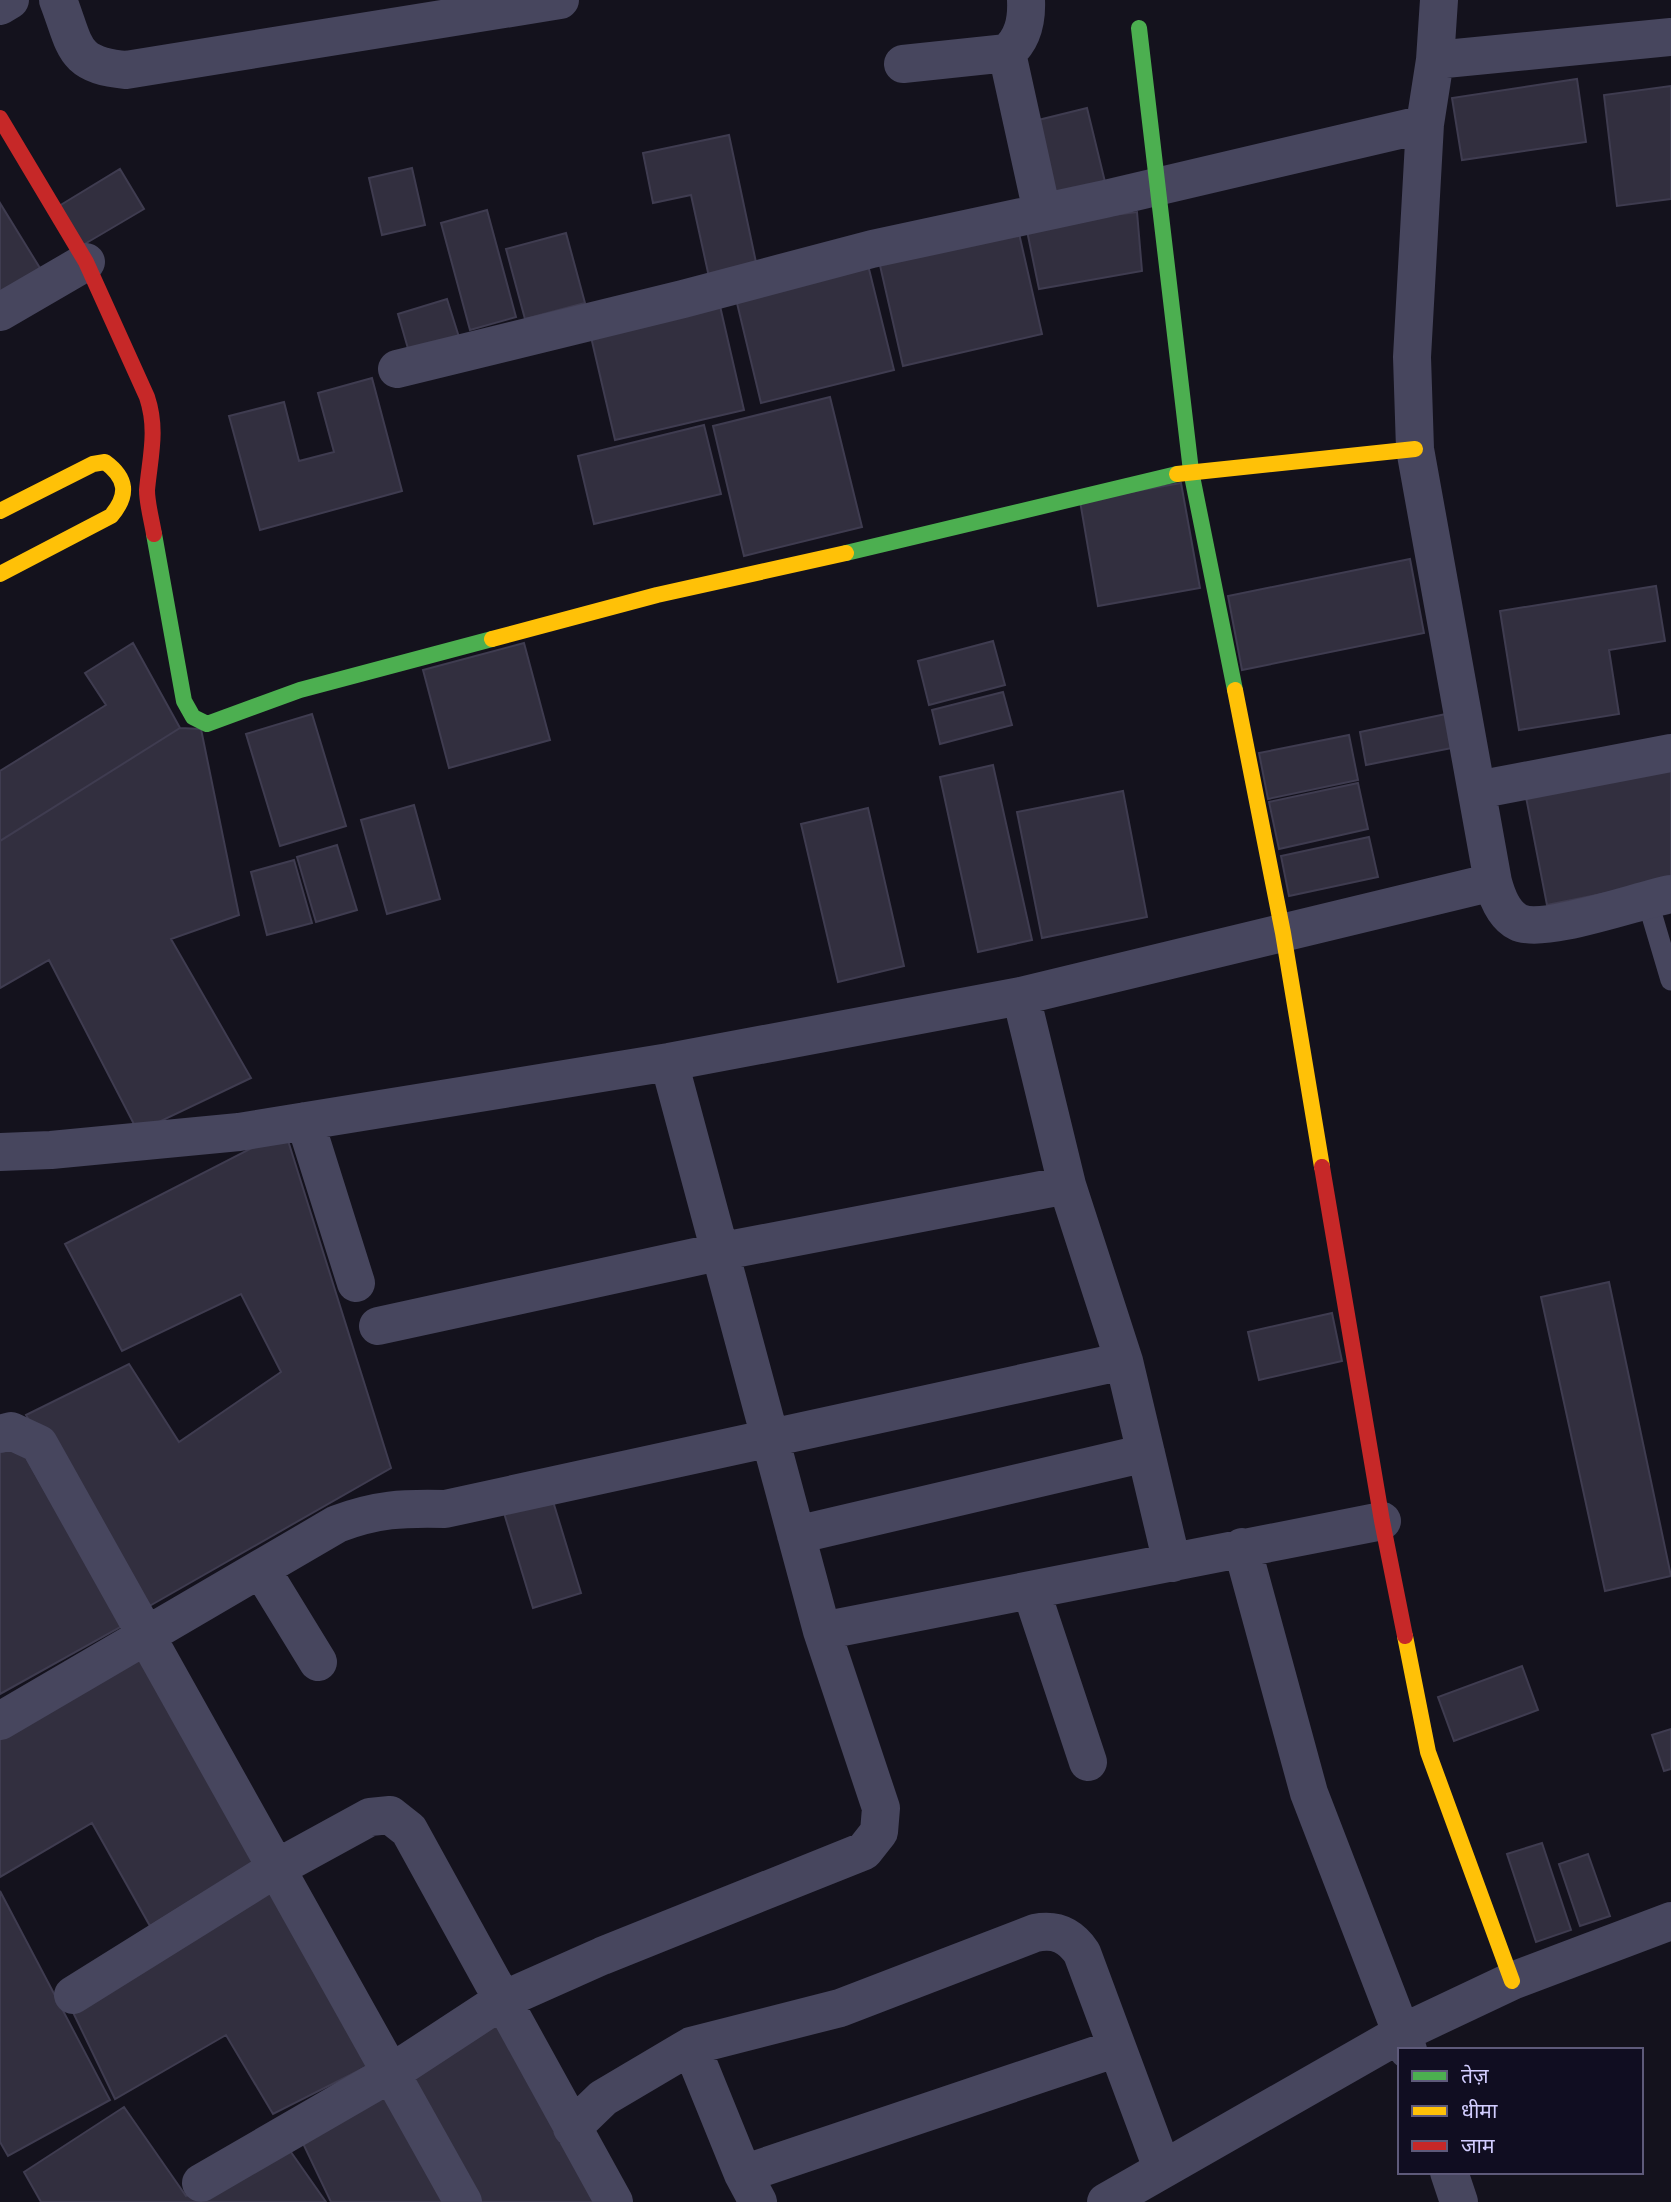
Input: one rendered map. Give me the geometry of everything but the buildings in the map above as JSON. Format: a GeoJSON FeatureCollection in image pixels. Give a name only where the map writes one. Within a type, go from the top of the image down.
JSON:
{"type":"FeatureCollection","features":[{"type":"Feature","properties":{"kind":"street"},"geometry":{"type":"LineString","coordinates":[[0,6],[10,0]]}},
{"type":"Feature","properties":{"kind":"street"},"geometry":{"type":"LineString","coordinates":[[58,0],[79,53],[98,67],[126,70],[560,0]]}},
{"type":"Feature","properties":{"kind":"street"},"geometry":{"type":"LineString","coordinates":[[903,64],[1007,53],[1014,47],[1027,22],[1026,0]]}},
{"type":"Feature","properties":{"kind":"street"},"geometry":{"type":"LineString","coordinates":[[1439,0],[1436,60],[1425,124],[1412,357],[1415,449],[1493,883],[1499,903],[1518,922],[1541,927],[1659,896]]}},
{"type":"Feature","properties":{"kind":"street"},"geometry":{"type":"LineString","coordinates":[[1139,28],[1160,186],[1191,471],[1283,933],[1382,1521],[1428,1752],[1512,1981]]}},
{"type":"Feature","properties":{"kind":"street"},"geometry":{"type":"LineString","coordinates":[[1436,60],[1671,37]]}},
{"type":"Feature","properties":{"kind":"street"},"geometry":{"type":"LineString","coordinates":[[1007,53],[1042,212]]}},
{"type":"Feature","properties":{"kind":"street"},"geometry":{"type":"LineString","coordinates":[[0,118],[86,262],[153,415],[154,447],[136,494],[184,701],[193,717],[207,724],[236,716],[300,690],[657,595],[806,563],[1191,471],[1415,449]]}},
{"type":"Feature","properties":{"kind":"street"},"geometry":{"type":"LineString","coordinates":[[397,369],[683,299],[872,249],[1425,124]]}},
{"type":"Feature","properties":{"kind":"street"},"geometry":{"type":"LineString","coordinates":[[0,312],[86,262]]}},
{"type":"Feature","properties":{"kind":"street"},"geometry":{"type":"LineString","coordinates":[[0,511],[93,464],[105,462],[117,470],[125,484],[136,494]]}},
{"type":"Feature","properties":{"kind":"street"},"geometry":{"type":"LineString","coordinates":[[0,574],[111,516],[136,494]]}},
{"type":"Feature","properties":{"kind":"street"},"geometry":{"type":"LineString","coordinates":[[1477,790],[1671,753]]}},
{"type":"Feature","properties":{"kind":"street"},"geometry":{"type":"LineString","coordinates":[[0,1152],[51,1150],[239,1132],[669,1062],[1021,996],[1493,883]]}},
{"type":"Feature","properties":{"kind":"street"},"geometry":{"type":"LineString","coordinates":[[1021,996],[1067,1185],[1124,1361],[1172,1563]]}},
{"type":"Feature","properties":{"kind":"street"},"geometry":{"type":"LineString","coordinates":[[201,2183],[391,2073],[501,2001],[602,1956],[864,1852],[879,1832],[881,1808],[822,1630],[718,1252],[669,1062]]}},
{"type":"Feature","properties":{"kind":"street"},"geometry":{"type":"LineString","coordinates":[[305,1121],[356,1283]]}},
{"type":"Feature","properties":{"kind":"street"},"geometry":{"type":"LineString","coordinates":[[378,1326],[718,1252],[1067,1185]]}},
{"type":"Feature","properties":{"kind":"street"},"geometry":{"type":"LineString","coordinates":[[0,1721],[337,1524],[370,1511],[398,1507],[445,1509],[1124,1361]]}},
{"type":"Feature","properties":{"kind":"street"},"geometry":{"type":"LineString","coordinates":[[0,1434],[12,1431],[39,1444],[463,2202]]}},
{"type":"Feature","properties":{"kind":"street"},"geometry":{"type":"LineString","coordinates":[[796,1535],[1146,1453]]}},
{"type":"Feature","properties":{"kind":"street"},"geometry":{"type":"LineString","coordinates":[[822,1630],[1382,1521]]}},
{"type":"Feature","properties":{"kind":"street"},"geometry":{"type":"LineString","coordinates":[[1242,1547],[1309,1793],[1405,2041]]}},
{"type":"Feature","properties":{"kind":"street"},"geometry":{"type":"LineString","coordinates":[[261,1569],[318,1662]]}},
{"type":"Feature","properties":{"kind":"street"},"geometry":{"type":"LineString","coordinates":[[1031,1590],[1088,1762]]}},
{"type":"Feature","properties":{"kind":"street"},"geometry":{"type":"LineString","coordinates":[[73,1995],[275,1869],[370,1817],[390,1815],[409,1830],[614,2202]]}},
{"type":"Feature","properties":{"kind":"street"},"geometry":{"type":"LineString","coordinates":[[1106,2202],[1162,2168],[1405,2041],[1512,1981],[1671,1921]]}},
{"type":"Feature","properties":{"kind":"street"},"geometry":{"type":"LineString","coordinates":[[572,2128],[603,2098],[691,2046],[840,2008],[1035,1933],[1051,1930],[1074,1941],[1083,1953],[1162,2168]]}},
{"type":"Feature","properties":{"kind":"street"},"geometry":{"type":"LineString","coordinates":[[691,2046],[751,2188],[1117,2048]]}},
{"type":"Feature","properties":{"kind":"street"},"geometry":{"type":"LineString","coordinates":[[1450,2174],[1459,2202]]}},
{"type":"Feature","properties":{"kind":"lane"},"geometry":{"type":"LineString","coordinates":[[1659,896],[1671,980]]}},
{"type":"Feature","properties":{"kind":"traffic: fast"},"geometry":{"type":"LineString","coordinates":[[1139,28],[1191,471],[1235,690]]}},
{"type":"Feature","properties":{"kind":"traffic: fast"},"geometry":{"type":"LineString","coordinates":[[846,553],[1177,474]]}},
{"type":"Feature","properties":{"kind":"traffic: fast"},"geometry":{"type":"LineString","coordinates":[[154,534],[184,701],[193,717],[207,724],[300,690],[492,639]]}},
{"type":"Feature","properties":{"kind":"traffic: slow"},"geometry":{"type":"LineString","coordinates":[[1177,474],[1415,449]]}},
{"type":"Feature","properties":{"kind":"traffic: slow"},"geometry":{"type":"LineString","coordinates":[[0,511],[93,464],[105,462],[118,474],[123,487],[121,501],[111,516],[0,574]]}},
{"type":"Feature","properties":{"kind":"traffic: slow"},"geometry":{"type":"LineString","coordinates":[[492,639],[657,595],[846,553]]}},
{"type":"Feature","properties":{"kind":"traffic: slow"},"geometry":{"type":"LineString","coordinates":[[1235,690],[1283,933],[1322,1167]]}},
{"type":"Feature","properties":{"kind":"traffic: slow"},"geometry":{"type":"LineString","coordinates":[[1405,1636],[1428,1752],[1512,1981]]}},
{"type":"Feature","properties":{"kind":"traffic: jam"},"geometry":{"type":"LineString","coordinates":[[0,118],[86,262],[147,397],[153,432],[147,495],[154,534]]}},
{"type":"Feature","properties":{"kind":"traffic: jam"},"geometry":{"type":"LineString","coordinates":[[1322,1167],[1382,1521],[1405,1636]]}}]}
